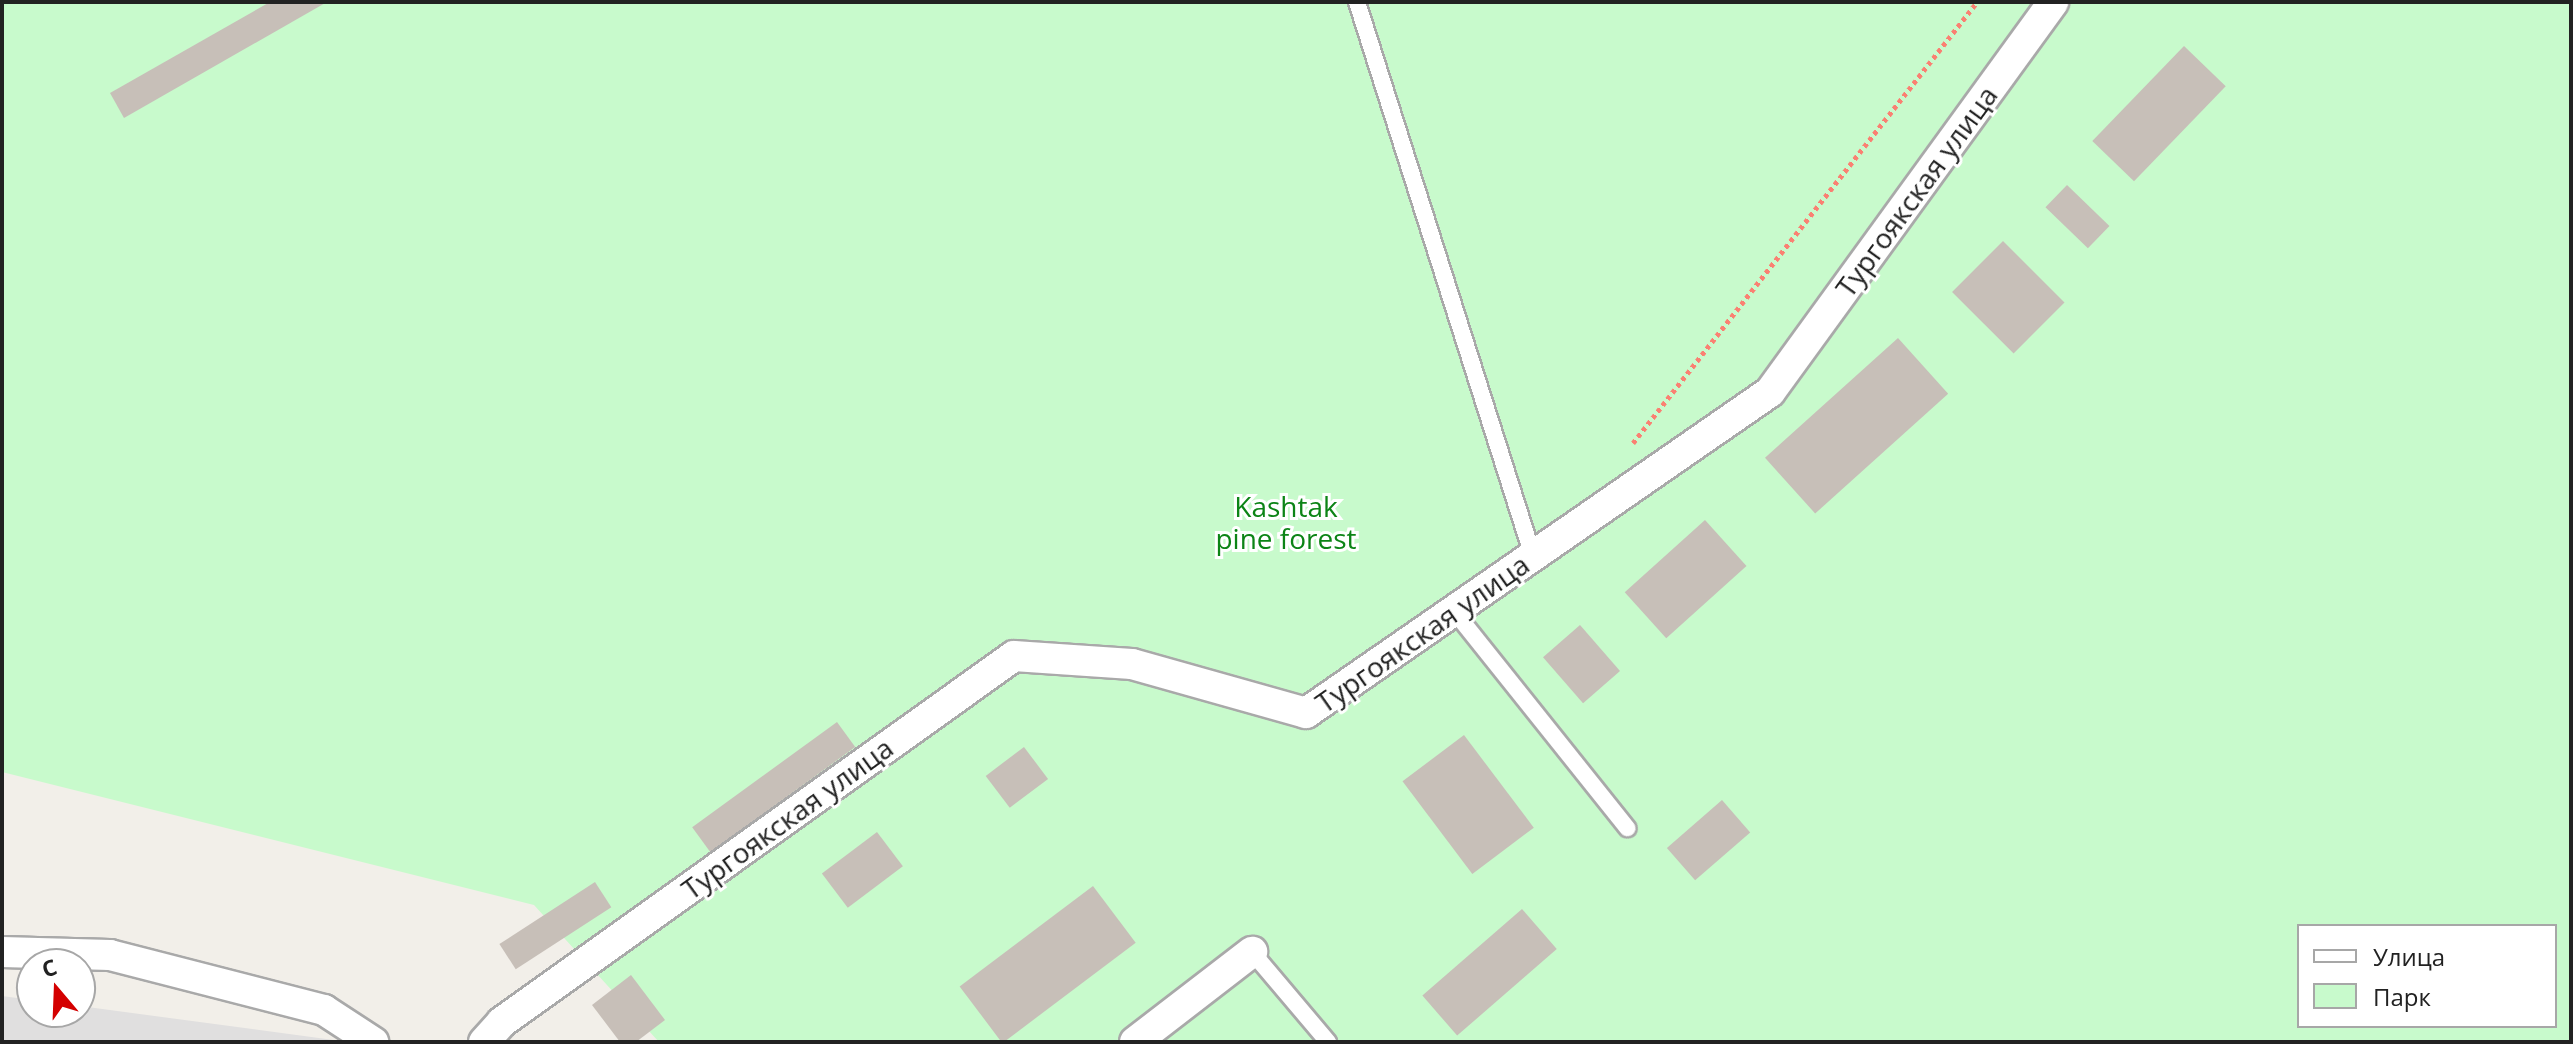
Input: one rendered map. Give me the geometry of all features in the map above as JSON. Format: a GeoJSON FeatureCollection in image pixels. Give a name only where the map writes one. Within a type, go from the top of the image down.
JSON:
{"type":"FeatureCollection","features":[{"type":"Feature","properties":{"kind":"street","name":"Тургоякская улица"},"geometry":{"type":"LineString","coordinates":[[484,1042],[502,1022],[1014,656],[1132,664],[1306,713],[1770,392],[2053,2]]}},
{"type":"Feature","properties":{"kind":"street"},"geometry":{"type":"LineString","coordinates":[[2,952],[110,955],[324,1010],[373,1042]]}},
{"type":"Feature","properties":{"kind":"street"},"geometry":{"type":"LineString","coordinates":[[1135,1042],[1252,952]]}},
{"type":"Feature","properties":{"kind":"lane"},"geometry":{"type":"LineString","coordinates":[[1357,2],[1533,556]]}},
{"type":"Feature","properties":{"kind":"lane"},"geometry":{"type":"LineString","coordinates":[[1454,611],[1627,828]]}},
{"type":"Feature","properties":{"kind":"lane"},"geometry":{"type":"LineString","coordinates":[[1252,952],[1328,1042]]}},
{"type":"Feature","properties":{"kind":"path"},"geometry":{"type":"LineString","coordinates":[[1625,453],[1977,2]]}},
{"type":"Feature","properties":{"kind":"shaded area"},"geometry":{"type":"Polygon","coordinates":[[[2,996],[16,998],[16,1028],[96,1028],[96,1008],[341,1041],[2,1042],[2,996]]]}},
{"type":"Feature","properties":{"kind":"green space","name":"Kashtak pine forest"},"geometry":{"type":"Polygon","coordinates":[[[2,2],[2571,2],[2571,1042],[659,1042],[534,905],[2,772],[2,2]]]}},
{"type":"Feature","properties":{"kind":"building"},"geometry":{"type":"Polygon","coordinates":[[[270,2],[327,2],[124,118],[110,93],[270,2]]]}},
{"type":"Feature","properties":{"kind":"building"},"geometry":{"type":"Polygon","coordinates":[[[2184,46],[2226,86],[2134,181],[2092,141],[2184,46]]]}},
{"type":"Feature","properties":{"kind":"building"},"geometry":{"type":"Polygon","coordinates":[[[2067,185],[2109,226],[2088,248],[2045,207],[2067,185]]]}},
{"type":"Feature","properties":{"kind":"building"},"geometry":{"type":"Polygon","coordinates":[[[2003,241],[2065,303],[2014,353],[1952,292],[2003,241]]]}},
{"type":"Feature","properties":{"kind":"building"},"geometry":{"type":"Polygon","coordinates":[[[1898,338],[1948,394],[1815,514],[1765,458],[1898,338]]]}},
{"type":"Feature","properties":{"kind":"building"},"geometry":{"type":"Polygon","coordinates":[[[1705,520],[1746,566],[1666,638],[1625,592],[1705,520]]]}},
{"type":"Feature","properties":{"kind":"building"},"geometry":{"type":"Polygon","coordinates":[[[1580,625],[1620,671],[1583,703],[1543,657],[1580,625]]]}},
{"type":"Feature","properties":{"kind":"building"},"geometry":{"type":"Polygon","coordinates":[[[837,722],[855,747],[710,852],[692,827],[837,722]]]}},
{"type":"Feature","properties":{"kind":"building"},"geometry":{"type":"Polygon","coordinates":[[[1464,735],[1534,828],[1472,874],[1403,781],[1464,735]]]}},
{"type":"Feature","properties":{"kind":"building"},"geometry":{"type":"Polygon","coordinates":[[[1024,747],[1048,779],[1010,808],[986,776],[1024,747]]]}},
{"type":"Feature","properties":{"kind":"building"},"geometry":{"type":"Polygon","coordinates":[[[1722,800],[1750,832],[1695,880],[1667,848],[1722,800]]]}},
{"type":"Feature","properties":{"kind":"building"},"geometry":{"type":"Polygon","coordinates":[[[877,832],[903,866],[848,908],[822,874],[877,832]]]}},
{"type":"Feature","properties":{"kind":"building"},"geometry":{"type":"Polygon","coordinates":[[[595,882],[611,907],[516,969],[499,944],[595,882]]]}},
{"type":"Feature","properties":{"kind":"building"},"geometry":{"type":"Polygon","coordinates":[[[1093,886],[1136,943],[1004,1042],[960,987],[1093,886]]]}},
{"type":"Feature","properties":{"kind":"building"},"geometry":{"type":"Polygon","coordinates":[[[1522,909],[1557,949],[1457,1036],[1422,996],[1522,909]]]}},
{"type":"Feature","properties":{"kind":"building"},"geometry":{"type":"Polygon","coordinates":[[[631,975],[665,1020],[636,1042],[620,1042],[592,1005],[631,975]]]}}]}
